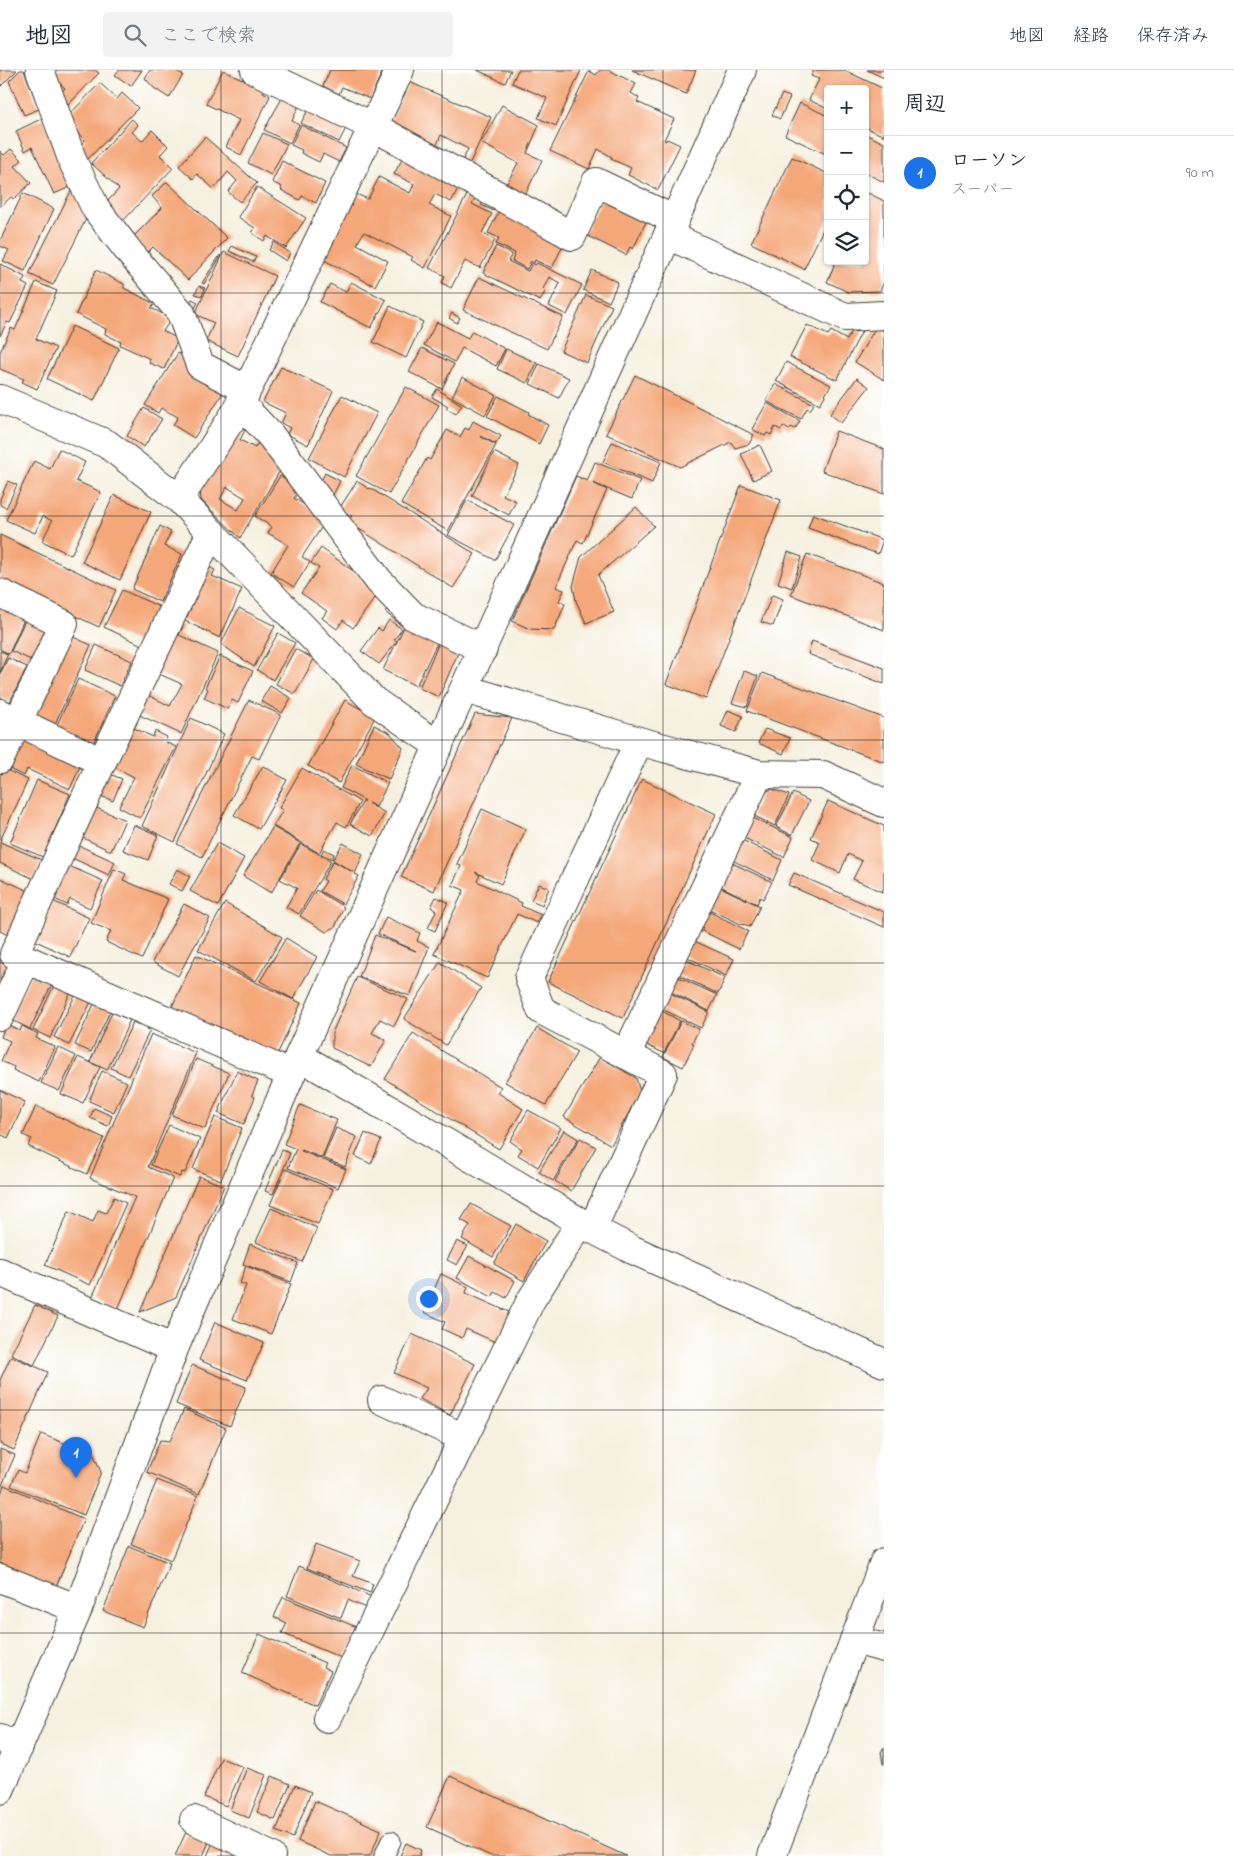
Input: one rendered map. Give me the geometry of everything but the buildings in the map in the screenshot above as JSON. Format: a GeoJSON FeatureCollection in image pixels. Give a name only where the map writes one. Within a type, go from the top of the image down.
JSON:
{"type":"FeatureCollection","features":[{"type":"Feature","properties":{"kind":"street"},"geometry":{"type":"LineString","coordinates":[[40,70],[73,162],[96,209],[130,253],[181,313],[200,364],[244,396],[271,436],[379,581],[413,616],[483,649]]}},
{"type":"Feature","properties":{"kind":"street"},"geometry":{"type":"LineString","coordinates":[[255,70],[374,127],[572,236],[596,182],[672,227],[845,317],[884,315]]}},
{"type":"Feature","properties":{"kind":"street"},"geometry":{"type":"LineString","coordinates":[[179,498],[244,396],[400,70]]}},
{"type":"Feature","properties":{"kind":"street"},"geometry":{"type":"LineString","coordinates":[[0,1790],[9,1743],[78,1609],[174,1349],[295,1065],[742,70]]}},
{"type":"Feature","properties":{"kind":"street"},"geometry":{"type":"LineString","coordinates":[[0,399],[107,444],[179,498],[374,701],[439,746]]}},
{"type":"Feature","properties":{"kind":"street"},"geometry":{"type":"LineString","coordinates":[[211,532],[14,954],[295,1065],[642,1254],[884,1363]]}},
{"type":"Feature","properties":{"kind":"street"},"geometry":{"type":"LineString","coordinates":[[0,593],[64,624],[9,717],[0,759]]}},
{"type":"Feature","properties":{"kind":"street"},"geometry":{"type":"LineString","coordinates":[[465,689],[639,741],[759,774],[822,775],[884,803]]}},
{"type":"Feature","properties":{"kind":"street"},"geometry":{"type":"LineString","coordinates":[[9,717],[102,762]]}},
{"type":"Feature","properties":{"kind":"street"},"geometry":{"type":"LineString","coordinates":[[327,1718],[531,1300],[586,1225],[663,1074],[541,1010],[529,978],[639,741]]}},
{"type":"Feature","properties":{"kind":"street"},"geometry":{"type":"LineString","coordinates":[[626,1055],[759,774]]}},
{"type":"Feature","properties":{"kind":"street"},"geometry":{"type":"LineString","coordinates":[[0,1016],[26,960]]}},
{"type":"Feature","properties":{"kind":"street"},"geometry":{"type":"LineString","coordinates":[[0,1272],[174,1349]]}},
{"type":"Feature","properties":{"kind":"street"},"geometry":{"type":"LineString","coordinates":[[382,1400],[464,1438]]}},
{"type":"Feature","properties":{"kind":"street"},"geometry":{"type":"LineString","coordinates":[[772,1856],[884,1562]]}},
{"type":"Feature","properties":{"kind":"street"},"geometry":{"type":"LineString","coordinates":[[0,1578],[78,1609]]}},
{"type":"Feature","properties":{"kind":"street"},"geometry":{"type":"LineString","coordinates":[[854,1640],[884,1648]]}},
{"type":"Feature","properties":{"kind":"street"},"geometry":{"type":"LineString","coordinates":[[194,1820],[271,1856]]}},
{"type":"Feature","properties":{"kind":"place","name":"ローソン"},"geometry":{"type":"Point","coordinates":[76,1478]}}]}
